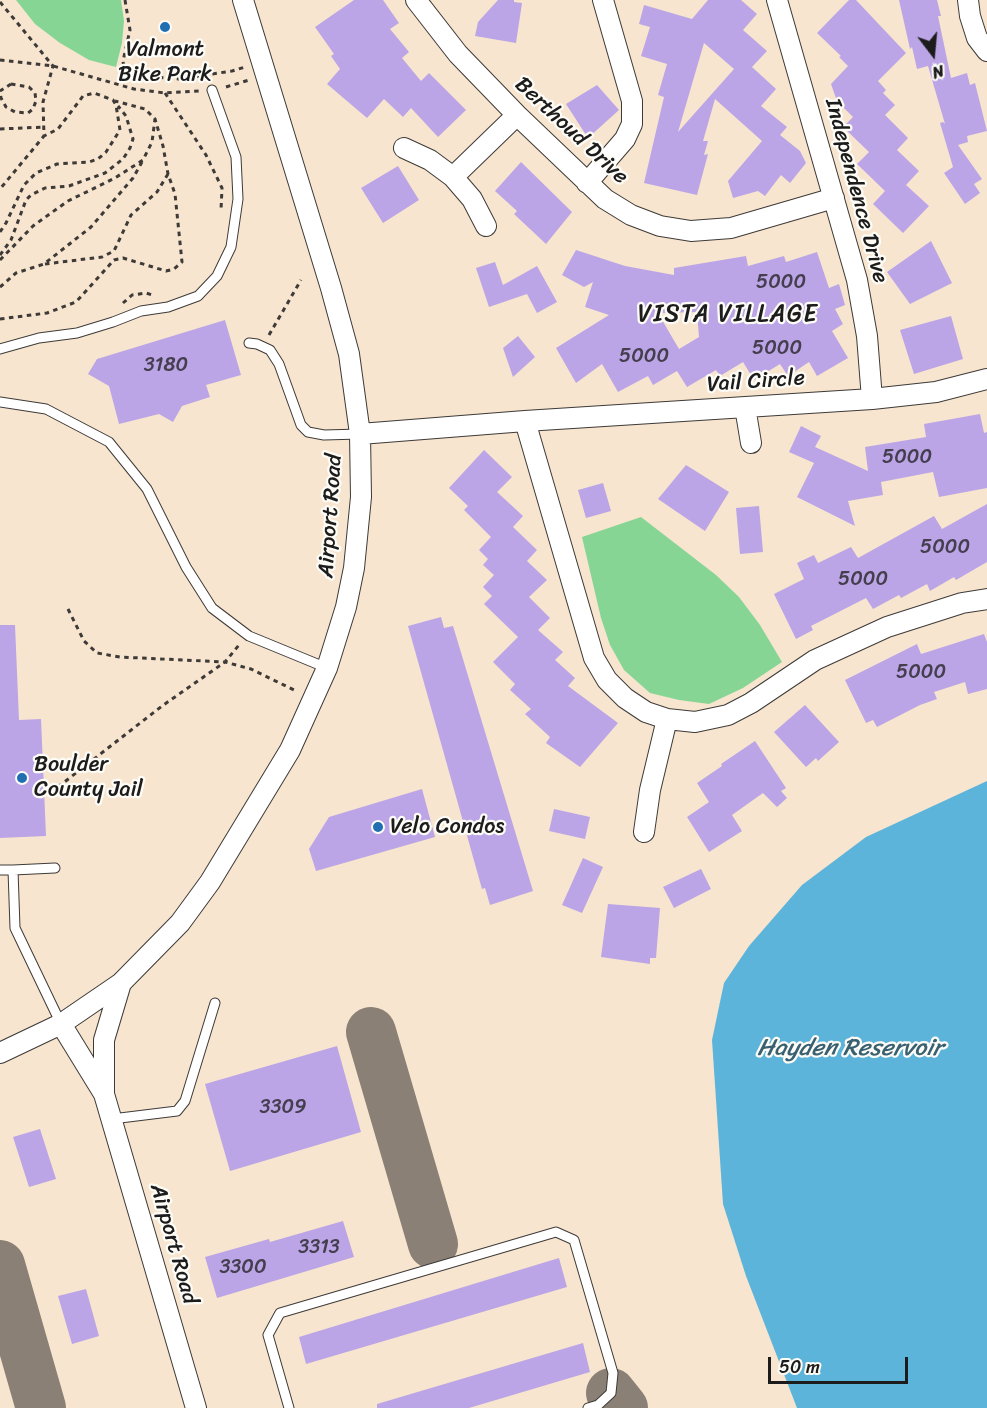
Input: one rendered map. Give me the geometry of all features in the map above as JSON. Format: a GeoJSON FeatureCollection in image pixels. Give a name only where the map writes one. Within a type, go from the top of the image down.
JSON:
{"type":"FeatureCollection","features":[{"type":"Feature","properties":{"kind":"street","name":"Airport Road"},"geometry":{"type":"LineString","coordinates":[[196,1408],[104,1094],[61,1024],[120,983],[180,923],[210,882],[290,750],[313,700],[327,668],[346,607],[354,568],[361,498],[360,434],[349,354],[243,0]]}},
{"type":"Feature","properties":{"kind":"street","name":"Berthoud Drive"},"geometry":{"type":"LineString","coordinates":[[416,0],[458,54],[517,115],[605,199],[631,215],[660,226],[690,231],[731,228],[834,198]]}},
{"type":"Feature","properties":{"kind":"street"},"geometry":{"type":"LineString","coordinates":[[587,183],[625,139],[632,124],[632,101],[603,0]]}},
{"type":"Feature","properties":{"kind":"street","name":"Independence Drive"},"geometry":{"type":"LineString","coordinates":[[777,0],[857,280],[867,336],[872,399]]}},
{"type":"Feature","properties":{"kind":"street"},"geometry":{"type":"LineString","coordinates":[[969,0],[970,16],[977,38],[987,51]]}},
{"type":"Feature","properties":{"kind":"street"},"geometry":{"type":"LineString","coordinates":[[453,177],[517,115]]}},
{"type":"Feature","properties":{"kind":"street"},"geometry":{"type":"LineString","coordinates":[[404,148],[430,160],[453,177],[472,199],[486,226]]}},
{"type":"Feature","properties":{"kind":"street","name":"Vail Circle"},"geometry":{"type":"LineString","coordinates":[[360,434],[872,399],[936,392],[987,378]]}},
{"type":"Feature","properties":{"kind":"street"},"geometry":{"type":"LineString","coordinates":[[745,407],[751,443]]}},
{"type":"Feature","properties":{"kind":"street"},"geometry":{"type":"LineString","coordinates":[[525,421],[594,658],[607,680],[625,698],[646,712],[668,719],[695,722],[728,715],[751,703],[815,660],[887,627],[962,603],[987,599]]}},
{"type":"Feature","properties":{"kind":"street"},"geometry":{"type":"LineString","coordinates":[[644,832],[650,790],[668,719]]}},
{"type":"Feature","properties":{"kind":"street","name":"Airport Road"},"geometry":{"type":"LineString","coordinates":[[104,1094],[104,1040],[120,983]]}},
{"type":"Feature","properties":{"kind":"street"},"geometry":{"type":"LineString","coordinates":[[0,1053],[61,1024]]}},
{"type":"Feature","properties":{"kind":"lane"},"geometry":{"type":"LineString","coordinates":[[0,349],[39,338],[77,333],[141,311],[178,303],[198,296],[217,276],[231,247],[238,199],[236,157],[212,90]]}},
{"type":"Feature","properties":{"kind":"lane"},"geometry":{"type":"LineString","coordinates":[[249,343],[270,350],[279,364],[301,425],[308,432],[324,435],[360,434]]}},
{"type":"Feature","properties":{"kind":"lane"},"geometry":{"type":"LineString","coordinates":[[0,402],[46,409],[109,442],[147,489],[186,567],[212,608],[249,636],[327,668]]}},
{"type":"Feature","properties":{"kind":"lane"},"geometry":{"type":"LineString","coordinates":[[0,870],[55,868]]}},
{"type":"Feature","properties":{"kind":"lane"},"geometry":{"type":"LineString","coordinates":[[13,870],[15,928],[61,1024]]}},
{"type":"Feature","properties":{"kind":"lane"},"geometry":{"type":"LineString","coordinates":[[112,1119],[177,1111],[186,1101],[215,1003]]}},
{"type":"Feature","properties":{"kind":"lane"},"geometry":{"type":"LineString","coordinates":[[289,1408],[268,1335],[280,1313],[556,1232],[574,1240],[614,1373],[611,1394],[598,1405],[588,1408]]}},
{"type":"Feature","properties":{"kind":"path"},"geometry":{"type":"LineString","coordinates":[[125,0],[130,30],[123,61],[124,70],[130,75],[179,79],[263,69]]}},
{"type":"Feature","properties":{"kind":"path"},"geometry":{"type":"LineString","coordinates":[[0,2],[53,66]]}},
{"type":"Feature","properties":{"kind":"path"},"geometry":{"type":"LineString","coordinates":[[0,60],[53,66],[134,89],[165,93],[212,90],[263,69]]}},
{"type":"Feature","properties":{"kind":"path"},"geometry":{"type":"LineString","coordinates":[[44,136],[43,102],[53,66]]}},
{"type":"Feature","properties":{"kind":"path"},"geometry":{"type":"LineString","coordinates":[[176,69],[179,79]]}},
{"type":"Feature","properties":{"kind":"path"},"geometry":{"type":"LineString","coordinates":[[11,84],[29,87],[35,93],[36,101],[33,109],[28,113],[15,112],[6,107],[0,91],[11,84]]}},
{"type":"Feature","properties":{"kind":"path"},"geometry":{"type":"LineString","coordinates":[[0,189],[44,136],[58,129],[83,96],[94,93],[146,109],[155,119],[163,146],[168,174],[175,194],[182,253],[182,261],[174,269],[166,271],[123,258],[114,260],[76,302],[47,313],[0,319]]}},
{"type":"Feature","properties":{"kind":"path"},"geometry":{"type":"LineString","coordinates":[[165,93],[206,155],[222,188],[220,220]]}},
{"type":"Feature","properties":{"kind":"path"},"geometry":{"type":"LineString","coordinates":[[0,255],[11,240],[26,200],[32,195],[45,188],[69,186],[105,173],[123,159],[133,139],[126,116],[113,100]]}},
{"type":"Feature","properties":{"kind":"path"},"geometry":{"type":"LineString","coordinates":[[36,101],[43,102]]}},
{"type":"Feature","properties":{"kind":"path"},"geometry":{"type":"LineString","coordinates":[[0,232],[24,185],[36,173],[57,164],[89,162],[98,159],[106,152],[120,130],[116,105]]}},
{"type":"Feature","properties":{"kind":"path"},"geometry":{"type":"LineString","coordinates":[[44,264],[92,227],[133,178],[152,142],[155,119]]}},
{"type":"Feature","properties":{"kind":"path"},"geometry":{"type":"LineString","coordinates":[[0,129],[45,127]]}},
{"type":"Feature","properties":{"kind":"path"},"geometry":{"type":"LineString","coordinates":[[0,260],[33,226],[68,201],[115,178],[143,160]]}},
{"type":"Feature","properties":{"kind":"path"},"geometry":{"type":"LineString","coordinates":[[0,287],[16,273],[44,264],[102,257],[114,250],[131,215],[158,192],[168,174]]}},
{"type":"Feature","properties":{"kind":"path"},"geometry":{"type":"LineString","coordinates":[[263,347],[301,280]]}},
{"type":"Feature","properties":{"kind":"path"},"geometry":{"type":"LineString","coordinates":[[118,308],[132,295],[146,293],[154,295]]}},
{"type":"Feature","properties":{"kind":"path"},"geometry":{"type":"LineString","coordinates":[[68,609],[84,641],[97,653],[120,657],[225,663],[251,669],[313,700]]}},
{"type":"Feature","properties":{"kind":"path"},"geometry":{"type":"LineString","coordinates":[[58,787],[162,706],[225,663],[232,652],[249,636]]}},
{"type":"Feature","properties":{"kind":"green space"},"geometry":{"type":"Polygon","coordinates":[[[16,0],[121,0],[124,21],[116,67],[89,60],[60,43],[35,24],[16,0]]]}},
{"type":"Feature","properties":{"kind":"green space"},"geometry":{"type":"Polygon","coordinates":[[[641,517],[716,575],[739,597],[760,625],[782,662],[743,688],[709,704],[650,693],[624,670],[610,645],[601,618],[582,537],[641,517]]]}},
{"type":"Feature","properties":{"kind":"water","name":"Hayden Reservoir"},"geometry":{"type":"Polygon","coordinates":[[[987,781],[987,1408],[797,1408],[746,1276],[723,1204],[712,1040],[724,983],[749,946],[802,885],[866,837],[987,781]]]}},
{"type":"Feature","properties":{"kind":"building"},"geometry":{"type":"Polygon","coordinates":[[[354,0],[383,0],[399,23],[390,29],[409,52],[402,58],[421,81],[429,73],[466,110],[438,137],[411,108],[403,117],[384,99],[367,118],[327,84],[340,69],[331,56],[334,54],[315,27],[354,0]]]}},
{"type":"Feature","properties":{"kind":"building"},"geometry":{"type":"Polygon","coordinates":[[[498,0],[514,0],[514,2],[522,3],[516,43],[475,36],[478,22],[498,0]]]}},
{"type":"Feature","properties":{"kind":"building"},"geometry":{"type":"Polygon","coordinates":[[[708,0],[741,0],[757,14],[743,30],[767,51],[752,67],[776,89],[761,106],[787,127],[780,135],[800,151],[806,163],[790,183],[781,175],[765,196],[758,191],[733,198],[728,181],[762,141],[715,99],[703,141],[708,141],[704,155],[708,154],[697,195],[644,183],[664,97],[658,95],[667,64],[641,56],[650,27],[639,24],[644,5],[692,19],[708,0]],[[704,43],[678,132],[734,69],[704,43]]]}},
{"type":"Feature","properties":{"kind":"building"},"geometry":{"type":"Polygon","coordinates":[[[849,0],[856,0],[906,53],[878,81],[886,90],[883,93],[895,105],[885,115],[908,138],[897,150],[919,171],[906,185],[929,206],[903,233],[873,204],[885,191],[857,164],[869,152],[843,127],[853,117],[837,101],[831,84],[848,66],[817,33],[849,0]]]}},
{"type":"Feature","properties":{"kind":"building"},"geometry":{"type":"Polygon","coordinates":[[[899,0],[937,0],[941,16],[938,16],[951,78],[967,73],[970,85],[975,83],[987,131],[967,136],[968,142],[958,145],[982,179],[974,184],[980,193],[965,204],[944,173],[953,167],[940,123],[945,124],[928,66],[917,69],[899,0]]]}},
{"type":"Feature","properties":{"kind":"building"},"geometry":{"type":"Polygon","coordinates":[[[597,85],[619,110],[588,138],[566,104],[597,85]]]}},
{"type":"Feature","properties":{"kind":"building"},"geometry":{"type":"Polygon","coordinates":[[[521,162],[572,212],[546,244],[514,214],[517,211],[495,191],[521,162]]]}},
{"type":"Feature","properties":{"kind":"building"},"geometry":{"type":"Polygon","coordinates":[[[398,166],[419,200],[383,223],[361,188],[398,166]]]}},
{"type":"Feature","properties":{"kind":"building"},"geometry":{"type":"Polygon","coordinates":[[[931,241],[952,283],[910,304],[887,272],[931,241]]]}},
{"type":"Feature","properties":{"kind":"building"},"geometry":{"type":"Polygon","coordinates":[[[576,250],[625,266],[674,275],[674,268],[746,256],[748,266],[784,256],[786,262],[817,252],[829,288],[839,284],[845,305],[835,309],[843,324],[832,331],[848,358],[817,376],[809,362],[788,376],[780,364],[754,380],[743,362],[720,376],[716,370],[687,387],[677,371],[653,385],[648,376],[618,392],[602,364],[576,383],[556,348],[609,315],[585,307],[593,282],[584,287],[562,275],[576,250]],[[697,312],[658,313],[679,349],[699,337],[697,312]]]}},
{"type":"Feature","properties":{"kind":"building"},"geometry":{"type":"Polygon","coordinates":[[[495,262],[503,285],[537,266],[557,302],[537,313],[527,294],[489,307],[476,268],[495,262]]]}},
{"type":"Feature","properties":{"kind":"building"},"geometry":{"type":"Polygon","coordinates":[[[951,316],[963,359],[914,374],[900,330],[951,316]]]}},
{"type":"Feature","properties":{"kind":"building"},"geometry":{"type":"Polygon","coordinates":[[[225,320],[241,375],[206,385],[210,397],[182,406],[173,422],[159,414],[119,424],[109,386],[88,374],[97,359],[225,320]]]}},
{"type":"Feature","properties":{"kind":"building"},"geometry":{"type":"Polygon","coordinates":[[[518,336],[535,357],[513,377],[503,348],[518,336]]]}},
{"type":"Feature","properties":{"kind":"building"},"geometry":{"type":"Polygon","coordinates":[[[980,414],[984,433],[987,432],[987,488],[939,497],[933,472],[881,482],[883,495],[848,501],[855,526],[797,497],[814,463],[789,452],[801,426],[821,436],[815,447],[868,471],[865,447],[926,437],[924,424],[980,414]]]}},
{"type":"Feature","properties":{"kind":"building"},"geometry":{"type":"Polygon","coordinates":[[[484,450],[512,477],[497,492],[523,516],[513,527],[537,550],[527,561],[547,580],[529,597],[550,618],[538,630],[563,652],[555,660],[575,678],[568,686],[618,723],[580,767],[546,743],[550,737],[525,714],[531,709],[510,690],[515,684],[493,662],[518,637],[484,604],[492,596],[483,587],[494,575],[483,565],[488,559],[479,550],[491,537],[464,510],[468,506],[449,488],[484,450]]]}},
{"type":"Feature","properties":{"kind":"building"},"geometry":{"type":"Polygon","coordinates":[[[686,465],[729,492],[705,531],[658,499],[686,465]]]}},
{"type":"Feature","properties":{"kind":"building"},"geometry":{"type":"Polygon","coordinates":[[[603,483],[611,511],[586,518],[578,490],[603,483]]]}},
{"type":"Feature","properties":{"kind":"building"},"geometry":{"type":"Polygon","coordinates":[[[987,504],[987,562],[956,580],[954,577],[930,591],[927,584],[873,609],[866,598],[811,626],[813,630],[796,639],[774,594],[804,579],[797,563],[814,555],[818,563],[851,547],[858,558],[934,516],[942,529],[987,504]]]}},
{"type":"Feature","properties":{"kind":"building"},"geometry":{"type":"Polygon","coordinates":[[[759,506],[763,552],[740,554],[736,508],[759,506]]]}},
{"type":"Feature","properties":{"kind":"building"},"geometry":{"type":"Polygon","coordinates":[[[441,617],[444,628],[453,626],[533,891],[490,905],[485,888],[482,889],[408,626],[441,617]]]}},
{"type":"Feature","properties":{"kind":"building","name":"Boulder County Jail"},"geometry":{"type":"Polygon","coordinates":[[[0,625],[15,625],[19,720],[41,719],[46,836],[0,838],[0,625]]]}},
{"type":"Feature","properties":{"kind":"building"},"geometry":{"type":"Polygon","coordinates":[[[984,634],[987,642],[987,689],[968,694],[965,682],[934,692],[937,699],[877,727],[873,720],[866,723],[845,680],[917,644],[921,654],[984,634]]]}},
{"type":"Feature","properties":{"kind":"building"},"geometry":{"type":"Polygon","coordinates":[[[805,705],[839,742],[818,761],[816,758],[806,767],[774,732],[805,705]]]}},
{"type":"Feature","properties":{"kind":"building"},"geometry":{"type":"Polygon","coordinates":[[[755,741],[786,788],[781,791],[787,798],[777,807],[763,793],[732,815],[742,831],[709,852],[687,817],[709,802],[697,783],[755,741]]]}},
{"type":"Feature","properties":{"kind":"building","name":"Velo Condos"},"geometry":{"type":"Polygon","coordinates":[[[422,789],[435,837],[316,871],[309,849],[329,817],[422,789]]]}},
{"type":"Feature","properties":{"kind":"building"},"geometry":{"type":"Polygon","coordinates":[[[554,809],[590,817],[585,839],[549,831],[554,809]]]}},
{"type":"Feature","properties":{"kind":"building"},"geometry":{"type":"Polygon","coordinates":[[[583,858],[603,867],[582,913],[562,905],[583,858]]]}},
{"type":"Feature","properties":{"kind":"building"},"geometry":{"type":"Polygon","coordinates":[[[701,869],[711,889],[674,908],[663,887],[701,869]]]}},
{"type":"Feature","properties":{"kind":"building"},"geometry":{"type":"Polygon","coordinates":[[[608,904],[660,908],[656,958],[650,958],[650,964],[601,957],[608,904]]]}},
{"type":"Feature","properties":{"kind":"building"},"geometry":{"type":"Polygon","coordinates":[[[337,1046],[361,1132],[230,1171],[205,1084],[337,1046]]]}},
{"type":"Feature","properties":{"kind":"building"},"geometry":{"type":"Polygon","coordinates":[[[40,1129],[56,1179],[29,1187],[13,1137],[40,1129]]]}},
{"type":"Feature","properties":{"kind":"building"},"geometry":{"type":"Polygon","coordinates":[[[343,1221],[354,1257],[217,1298],[205,1257],[269,1239],[270,1242],[343,1221]]]}},
{"type":"Feature","properties":{"kind":"building"},"geometry":{"type":"Polygon","coordinates":[[[559,1258],[567,1287],[306,1364],[299,1337],[559,1258]]]}},
{"type":"Feature","properties":{"kind":"building"},"geometry":{"type":"Polygon","coordinates":[[[86,1289],[99,1336],[72,1344],[58,1296],[86,1289]]]}},
{"type":"Feature","properties":{"kind":"building"},"geometry":{"type":"Polygon","coordinates":[[[583,1343],[590,1372],[469,1408],[377,1408],[377,1404],[583,1343]]]}},
{"type":"Feature","properties":{"kind":"taxiway"},"geometry":{"type":"LineString","coordinates":[[371,1032],[433,1244]]}},
{"type":"Feature","properties":{"kind":"taxiway"},"geometry":{"type":"LineString","coordinates":[[0,1265],[41,1408]]}},
{"type":"Feature","properties":{"kind":"taxiway"},"geometry":{"type":"LineString","coordinates":[[611,1393],[623,1408]]}},
{"type":"Feature","properties":{"kind":"place","name":"Valmont Bike Park"},"geometry":{"type":"Point","coordinates":[165,27]}},
{"type":"Feature","properties":{"kind":"place","name":"Boulder County Jail"},"geometry":{"type":"Point","coordinates":[22,778]}},
{"type":"Feature","properties":{"kind":"place","name":"Velo Condos"},"geometry":{"type":"Point","coordinates":[378,827]}},
{"type":"Feature","properties":{"kind":"district","name":"VISTA VILLAGE"},"geometry":{"type":"Point","coordinates":[728,315]}}]}
